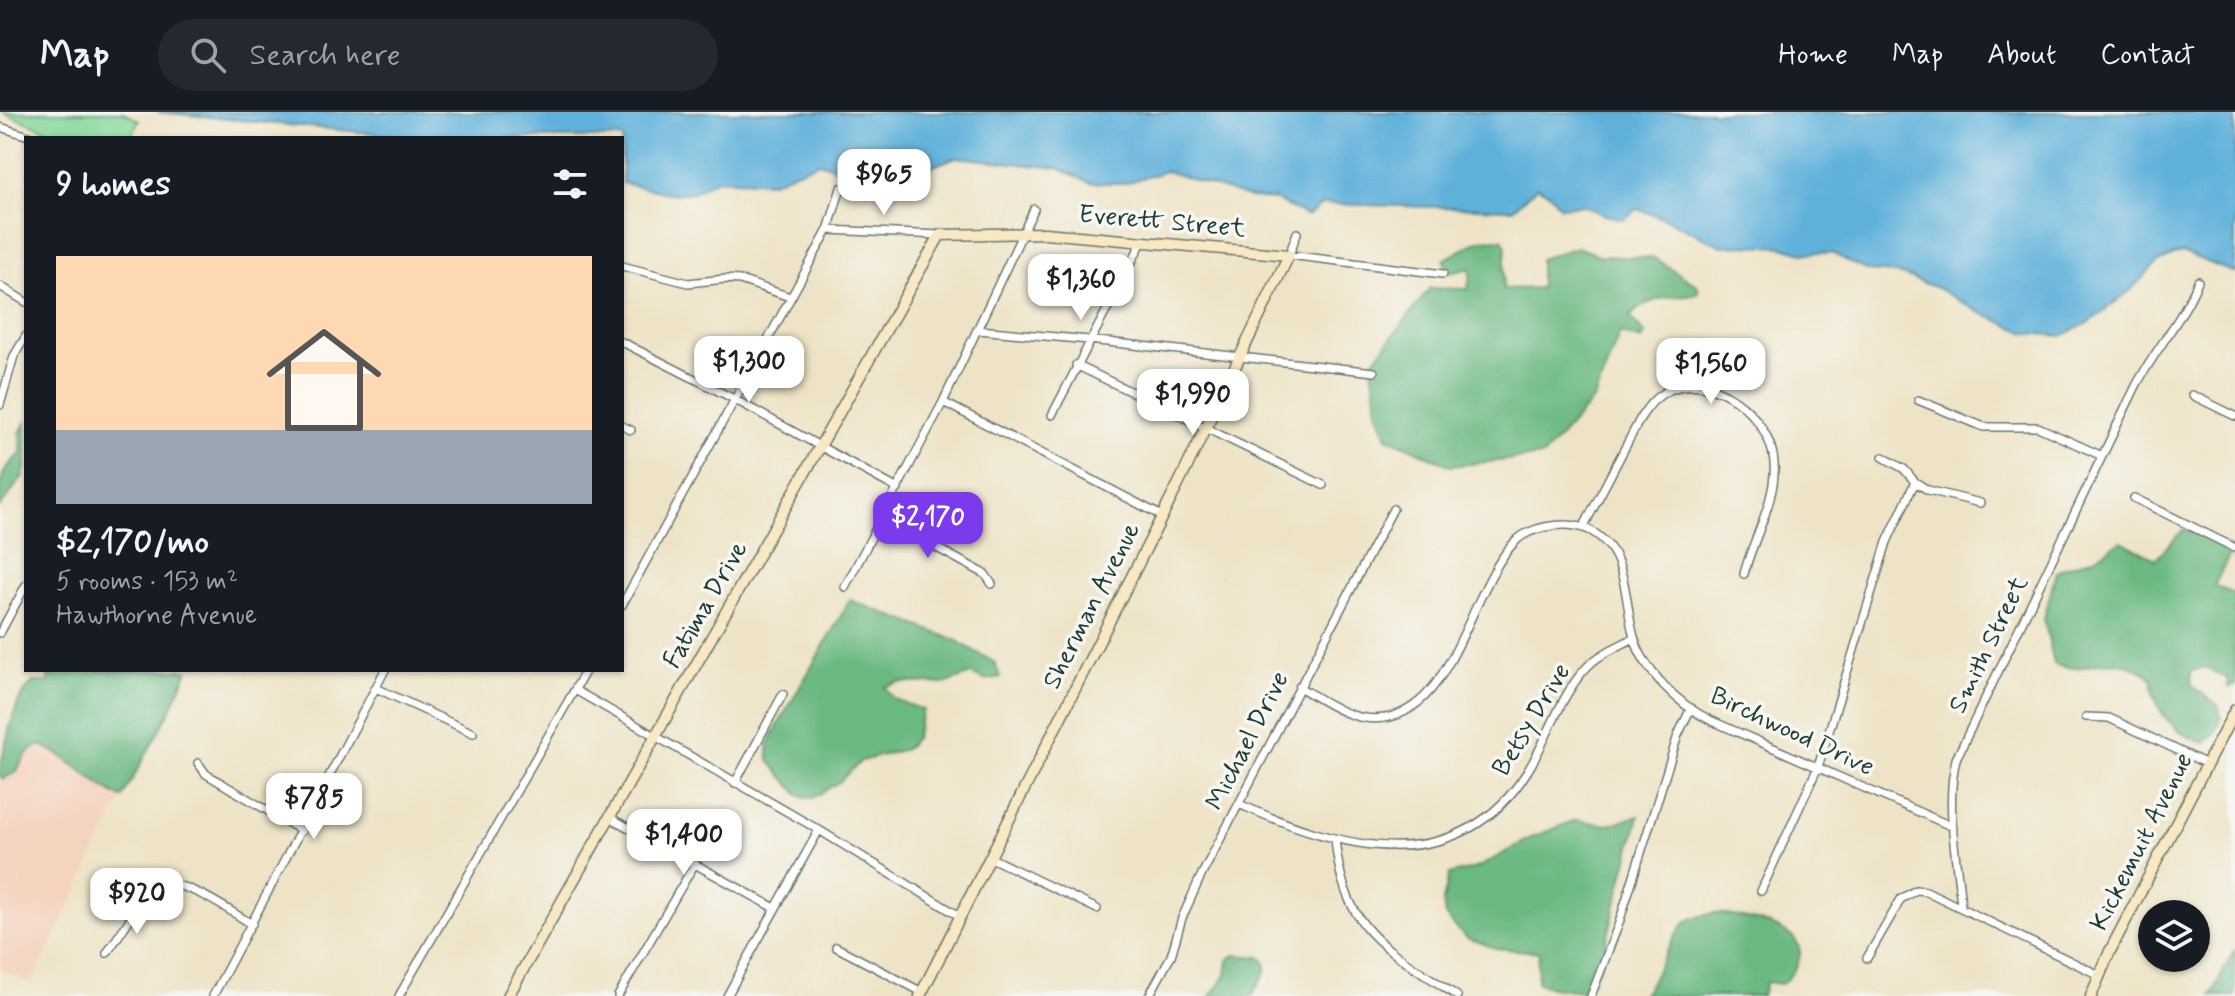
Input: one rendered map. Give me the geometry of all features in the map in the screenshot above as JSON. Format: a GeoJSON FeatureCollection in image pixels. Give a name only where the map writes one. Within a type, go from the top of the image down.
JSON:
{"type":"FeatureCollection","features":[{"type":"Feature","properties":{"kind":"street"},"geometry":{"type":"LineString","coordinates":[[0,127],[29,136]]}},
{"type":"Feature","properties":{"kind":"street"},"geometry":{"type":"LineString","coordinates":[[624,601],[828,230],[841,188]]}},
{"type":"Feature","properties":{"kind":"street"},"geometry":{"type":"LineString","coordinates":[[845,587],[979,330],[1034,209]]}},
{"type":"Feature","properties":{"kind":"street","name":"Everett Street"},"geometry":{"type":"LineString","coordinates":[[828,230],[940,235],[1024,233],[1120,239],[1141,244],[1289,255],[1443,274]]}},
{"type":"Feature","properties":{"kind":"street","name":"Sherman Avenue"},"geometry":{"type":"LineString","coordinates":[[921,994],[1241,357],[1297,233]]}},
{"type":"Feature","properties":{"kind":"street","name":"Fatima Drive"},"geometry":{"type":"LineString","coordinates":[[508,996],[940,235]]}},
{"type":"Feature","properties":{"kind":"street"},"geometry":{"type":"LineString","coordinates":[[1052,415],[1141,244]]}},
{"type":"Feature","properties":{"kind":"street"},"geometry":{"type":"LineString","coordinates":[[624,267],[688,283],[740,280],[790,297]]}},
{"type":"Feature","properties":{"kind":"street","name":"Smith Street"},"geometry":{"type":"LineString","coordinates":[[1961,906],[1953,827],[1956,759],[2145,367],[2190,299],[2198,281]]}},
{"type":"Feature","properties":{"kind":"street"},"geometry":{"type":"LineString","coordinates":[[0,286],[24,301]]}},
{"type":"Feature","properties":{"kind":"street"},"geometry":{"type":"LineString","coordinates":[[979,330],[1374,372]]}},
{"type":"Feature","properties":{"kind":"street"},"geometry":{"type":"LineString","coordinates":[[0,405],[14,356],[24,339]]}},
{"type":"Feature","properties":{"kind":"street"},"geometry":{"type":"LineString","coordinates":[[624,343],[898,489]]}},
{"type":"Feature","properties":{"kind":"street"},"geometry":{"type":"LineString","coordinates":[[1076,365],[1323,485]]}},
{"type":"Feature","properties":{"kind":"street"},"geometry":{"type":"LineString","coordinates":[[1299,687],[1365,719],[1397,716],[1409,711],[1433,688],[1494,574],[1515,542],[1532,531],[1557,524],[1583,528],[1641,417],[1653,401],[1679,387],[1713,390],[1729,397],[1749,411],[1767,434],[1774,472],[1770,496],[1744,574]]}},
{"type":"Feature","properties":{"kind":"street"},"geometry":{"type":"LineString","coordinates":[[2192,395],[2235,416]]}},
{"type":"Feature","properties":{"kind":"street"},"geometry":{"type":"LineString","coordinates":[[1918,400],[1984,427],[2038,427],[2102,456]]}},
{"type":"Feature","properties":{"kind":"street"},"geometry":{"type":"LineString","coordinates":[[943,402],[1162,516]]}},
{"type":"Feature","properties":{"kind":"street"},"geometry":{"type":"LineString","coordinates":[[624,427],[631,430]]}},
{"type":"Feature","properties":{"kind":"street"},"geometry":{"type":"LineString","coordinates":[[1883,457],[1904,469],[1915,482],[1928,490],[1980,503]]}},
{"type":"Feature","properties":{"kind":"street"},"geometry":{"type":"LineString","coordinates":[[1761,891],[1818,767],[1887,542],[1915,482]]}},
{"type":"Feature","properties":{"kind":"street"},"geometry":{"type":"LineString","coordinates":[[2134,498],[2235,548]]}},
{"type":"Feature","properties":{"kind":"street","name":"Michael Drive"},"geometry":{"type":"LineString","coordinates":[[1149,996],[1164,972],[1188,905],[1393,509]]}},
{"type":"Feature","properties":{"kind":"street"},"geometry":{"type":"LineString","coordinates":[[882,518],[985,574],[992,584]]}},
{"type":"Feature","properties":{"kind":"street","name":"Birchwood Drive"},"geometry":{"type":"LineString","coordinates":[[1583,528],[1615,553],[1634,638],[1653,671],[1682,702],[1710,720],[1953,827]]}},
{"type":"Feature","properties":{"kind":"street"},"geometry":{"type":"LineString","coordinates":[[0,633],[24,589]]}},
{"type":"Feature","properties":{"kind":"street","name":"Betsy Drive"},"geometry":{"type":"LineString","coordinates":[[1239,804],[1286,825],[1335,839],[1373,845],[1415,846],[1440,841],[1472,827],[1491,814],[1514,791],[1528,772],[1582,673],[1598,658],[1634,638]]}},
{"type":"Feature","properties":{"kind":"street"},"geometry":{"type":"LineString","coordinates":[[213,996],[384,672]]}},
{"type":"Feature","properties":{"kind":"street"},"geometry":{"type":"LineString","coordinates":[[399,996],[585,672]]}},
{"type":"Feature","properties":{"kind":"street"},"geometry":{"type":"LineString","coordinates":[[376,688],[473,733]]}},
{"type":"Feature","properties":{"kind":"street"},"geometry":{"type":"LineString","coordinates":[[575,690],[819,830],[961,917]]}},
{"type":"Feature","properties":{"kind":"street"},"geometry":{"type":"LineString","coordinates":[[735,783],[783,694]]}},
{"type":"Feature","properties":{"kind":"street"},"geometry":{"type":"LineString","coordinates":[[1591,996],[1619,923],[1678,735],[1691,708]]}},
{"type":"Feature","properties":{"kind":"street","name":"Kickemuit Avenue"},"geometry":{"type":"LineString","coordinates":[[2091,996],[2235,710]]}},
{"type":"Feature","properties":{"kind":"street"},"geometry":{"type":"LineString","coordinates":[[2086,717],[2109,718],[2207,764]]}},
{"type":"Feature","properties":{"kind":"street"},"geometry":{"type":"LineString","coordinates":[[198,763],[206,774],[302,831]]}},
{"type":"Feature","properties":{"kind":"street"},"geometry":{"type":"LineString","coordinates":[[609,817],[775,908]]}},
{"type":"Feature","properties":{"kind":"street"},"geometry":{"type":"LineString","coordinates":[[727,996],[819,830]]}},
{"type":"Feature","properties":{"kind":"street"},"geometry":{"type":"LineString","coordinates":[[1335,839],[1338,869],[1345,894],[1358,919],[1379,941],[1457,996]]}},
{"type":"Feature","properties":{"kind":"street"},"geometry":{"type":"LineString","coordinates":[[991,858],[1097,909]]}},
{"type":"Feature","properties":{"kind":"street"},"geometry":{"type":"LineString","coordinates":[[618,996],[694,865]]}},
{"type":"Feature","properties":{"kind":"street"},"geometry":{"type":"LineString","coordinates":[[107,953],[142,901],[160,883],[169,882],[200,894],[252,924]]}},
{"type":"Feature","properties":{"kind":"street"},"geometry":{"type":"LineString","coordinates":[[1867,958],[1901,899],[1916,890],[1926,891],[1961,906],[2099,975]]}},
{"type":"Feature","properties":{"kind":"street"},"geometry":{"type":"LineString","coordinates":[[836,947],[921,994]]}},
{"type":"Feature","properties":{"kind":"shaded area"},"geometry":{"type":"Polygon","coordinates":[[[40,745],[55,750],[122,798],[32,983],[0,970],[0,776],[3,778],[16,772],[28,752],[40,745]]]}},
{"type":"Feature","properties":{"kind":"green space"},"geometry":{"type":"Polygon","coordinates":[[[2,112],[123,112],[139,121],[131,136],[61,136],[2,112]]]}},
{"type":"Feature","properties":{"kind":"green space"},"geometry":{"type":"Polygon","coordinates":[[[1502,239],[1506,246],[1503,289],[1540,288],[1540,259],[1577,247],[1600,256],[1654,258],[1698,286],[1698,294],[1652,301],[1630,317],[1645,334],[1642,340],[1620,333],[1594,399],[1543,456],[1451,466],[1387,437],[1377,410],[1372,363],[1430,288],[1468,289],[1471,268],[1449,273],[1444,260],[1479,240],[1502,239]]]}},
{"type":"Feature","properties":{"kind":"green space"},"geometry":{"type":"Polygon","coordinates":[[[24,425],[23,476],[0,507],[3,476],[21,453],[20,433],[24,425]]]}},
{"type":"Feature","properties":{"kind":"green space"},"geometry":{"type":"Polygon","coordinates":[[[2183,530],[2201,534],[2233,549],[2214,586],[2235,594],[2235,685],[2228,687],[2227,678],[2206,668],[2191,671],[2192,686],[2218,705],[2222,719],[2215,733],[2204,743],[2184,734],[2167,719],[2156,701],[2153,679],[2138,669],[2111,662],[2078,668],[2054,664],[2044,619],[2056,572],[2094,558],[2121,541],[2155,559],[2183,530]]]}},
{"type":"Feature","properties":{"kind":"green space"},"geometry":{"type":"Polygon","coordinates":[[[850,600],[955,640],[995,663],[1000,677],[985,680],[971,674],[944,684],[900,682],[885,687],[894,699],[923,710],[915,738],[905,749],[861,761],[839,782],[813,798],[799,795],[769,761],[768,746],[850,600]]]}},
{"type":"Feature","properties":{"kind":"green space"},"geometry":{"type":"Polygon","coordinates":[[[49,672],[187,672],[170,711],[122,798],[62,756],[40,745],[28,752],[16,772],[3,779],[0,776],[19,700],[33,682],[48,682],[49,672]]]}},
{"type":"Feature","properties":{"kind":"green space"},"geometry":{"type":"Polygon","coordinates":[[[1639,816],[1600,966],[1582,991],[1537,982],[1539,952],[1495,948],[1467,938],[1445,916],[1443,901],[1449,875],[1479,867],[1533,837],[1576,820],[1607,825],[1639,816]]]}},
{"type":"Feature","properties":{"kind":"green space"},"geometry":{"type":"Polygon","coordinates":[[[1715,913],[1754,920],[1793,938],[1799,947],[1799,959],[1789,976],[1781,984],[1766,982],[1762,996],[1642,996],[1683,925],[1689,920],[1715,913]]]}},
{"type":"Feature","properties":{"kind":"green space"},"geometry":{"type":"Polygon","coordinates":[[[2235,949],[2235,996],[2211,996],[2235,949]]]}},
{"type":"Feature","properties":{"kind":"green space"},"geometry":{"type":"Polygon","coordinates":[[[1234,955],[1260,957],[1265,962],[1266,971],[1252,996],[1211,996],[1226,975],[1228,960],[1234,955]]]}},
{"type":"Feature","properties":{"kind":"water"},"geometry":{"type":"Polygon","coordinates":[[[158,112],[2235,112],[2235,273],[2184,253],[2174,255],[2157,263],[2131,290],[2090,322],[2062,336],[2026,333],[1979,312],[1937,288],[1896,273],[1867,271],[1832,253],[1803,253],[1783,247],[1722,246],[1666,219],[1637,209],[1624,219],[1583,205],[1560,207],[1550,194],[1537,187],[1513,209],[1323,204],[1307,216],[1275,200],[1250,198],[1166,171],[1126,183],[1091,183],[1058,168],[956,157],[931,167],[866,174],[819,162],[772,182],[717,179],[693,192],[672,194],[624,183],[624,136],[399,136],[158,112]]]}}]}
